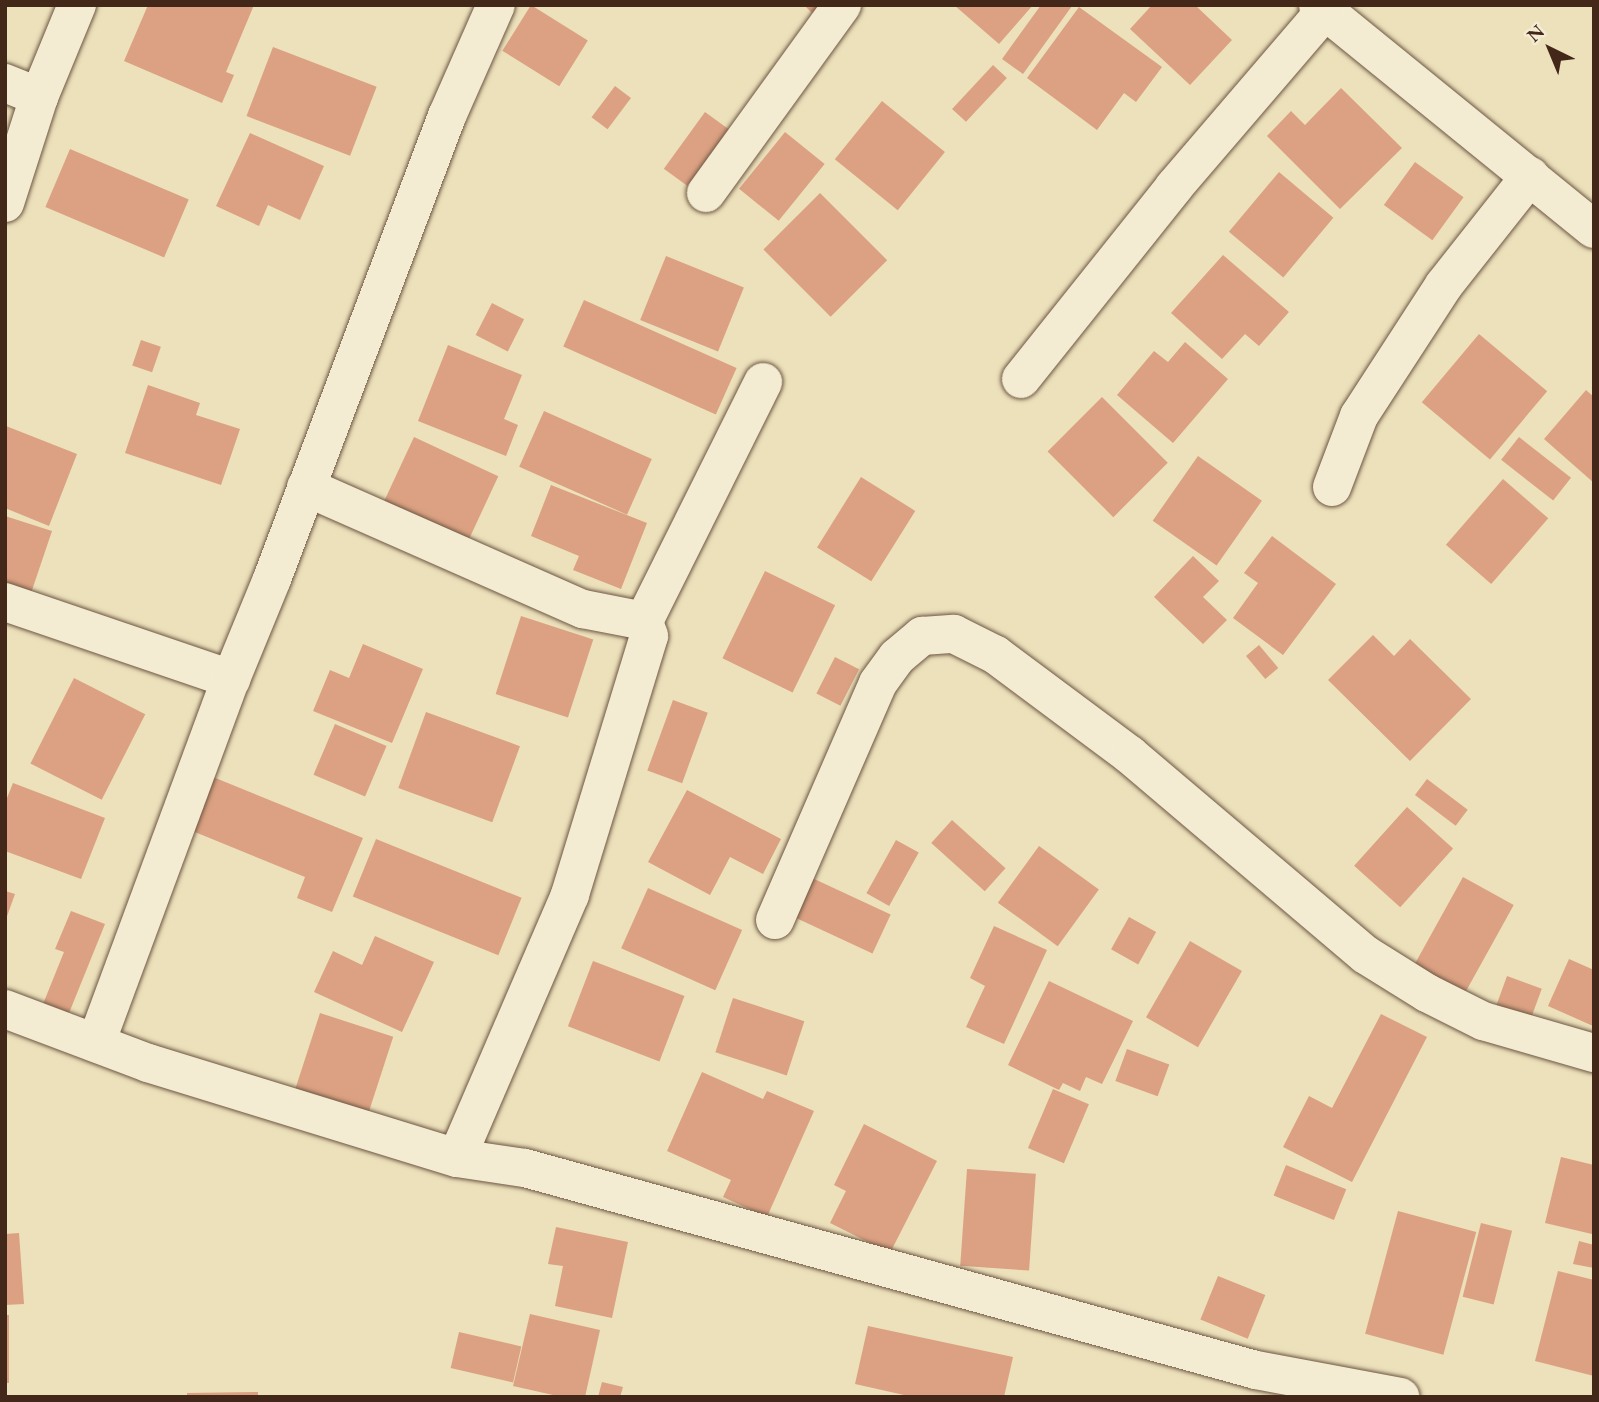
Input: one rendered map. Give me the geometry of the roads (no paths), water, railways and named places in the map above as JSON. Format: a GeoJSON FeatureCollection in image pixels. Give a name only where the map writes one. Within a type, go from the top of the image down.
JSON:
{"type":"FeatureCollection","features":[{"type":"Feature","properties":{"kind":"street"},"geometry":{"type":"LineString","coordinates":[[5,203],[22,90],[77,5]]}},
{"type":"Feature","properties":{"kind":"street"},"geometry":{"type":"LineString","coordinates":[[96,1043],[230,679],[447,116],[496,5]]}},
{"type":"Feature","properties":{"kind":"street"},"geometry":{"type":"LineString","coordinates":[[706,193],[842,5]]}},
{"type":"Feature","properties":{"kind":"street"},"geometry":{"type":"LineString","coordinates":[[1021,379],[1151,214],[1322,8],[1594,229]]}},
{"type":"Feature","properties":{"kind":"street"},"geometry":{"type":"LineString","coordinates":[[1332,486],[1359,416],[1444,285],[1530,176]]}},
{"type":"Feature","properties":{"kind":"street"},"geometry":{"type":"LineString","coordinates":[[457,1158],[570,895],[649,636],[643,621],[763,382]]}},
{"type":"Feature","properties":{"kind":"street"},"geometry":{"type":"LineString","coordinates":[[306,487],[583,609],[643,621]]}},
{"type":"Feature","properties":{"kind":"street"},"geometry":{"type":"LineString","coordinates":[[5,602],[230,679]]}},
{"type":"Feature","properties":{"kind":"street"},"geometry":{"type":"LineString","coordinates":[[775,919],[878,683],[897,657],[922,636],[954,634],[996,655],[1130,755],[1366,955],[1427,993],[1483,1021],[1594,1053]]}},
{"type":"Feature","properties":{"kind":"street"},"geometry":{"type":"LineString","coordinates":[[5,1009],[148,1063],[457,1158],[525,1168],[1245,1383],[1400,1397]]}}]}
